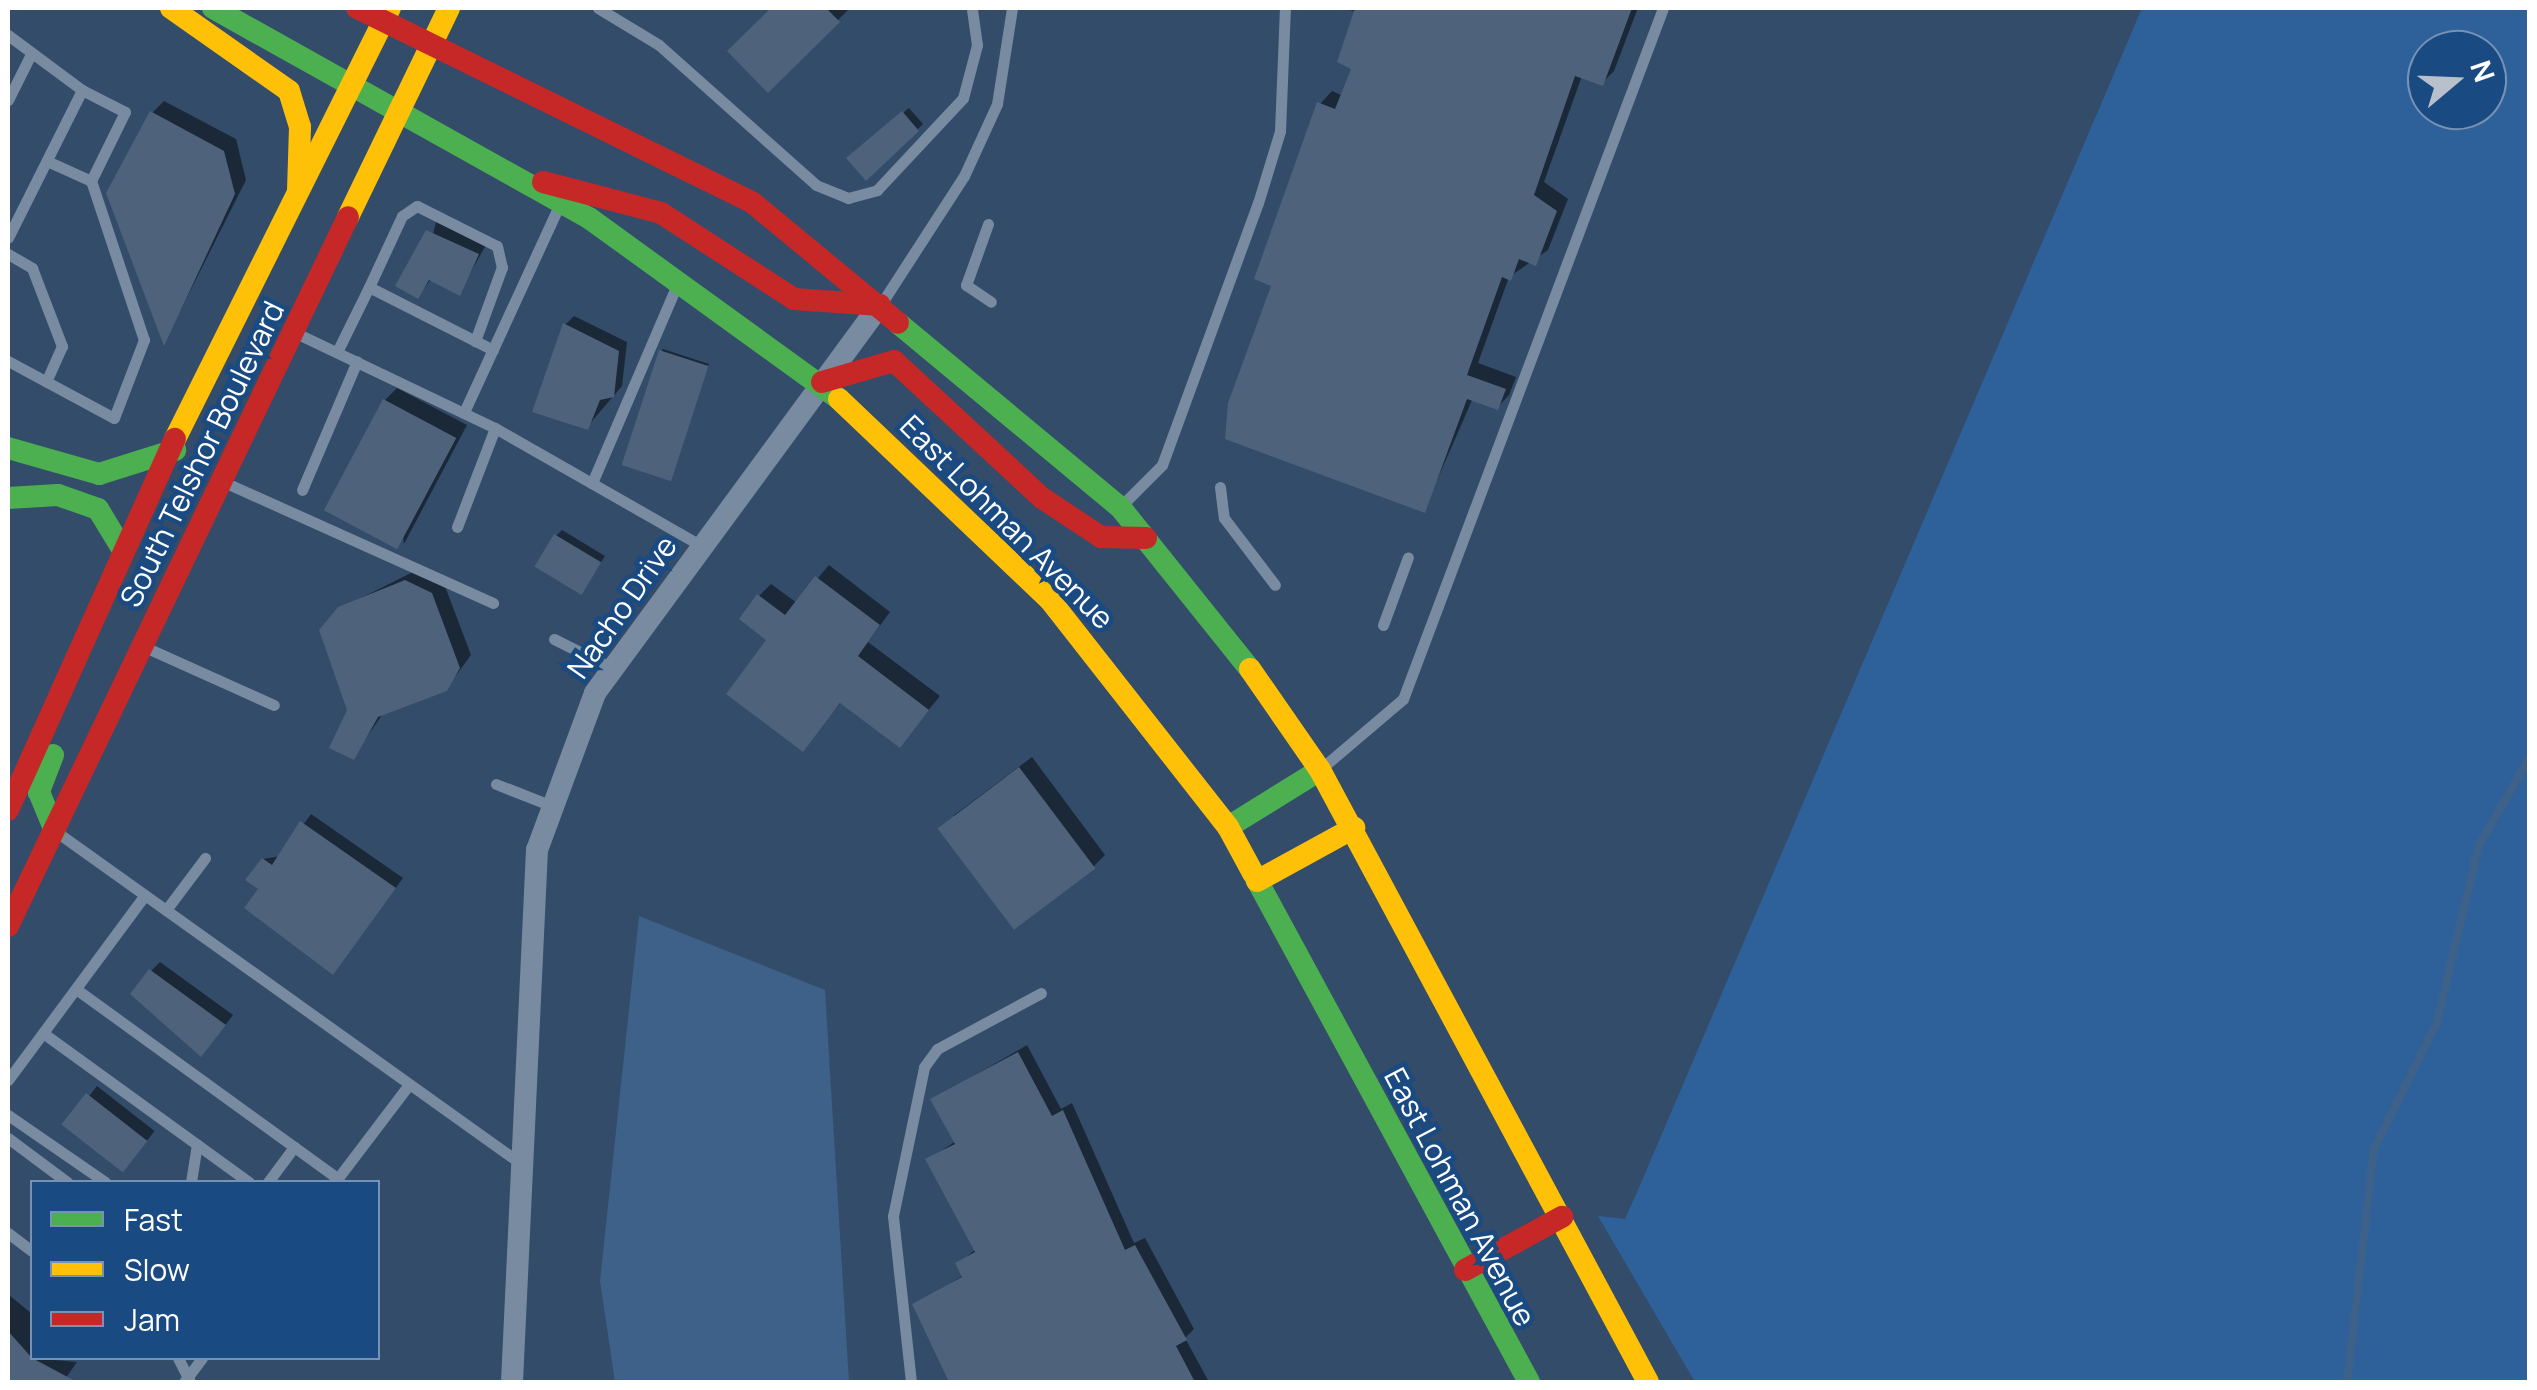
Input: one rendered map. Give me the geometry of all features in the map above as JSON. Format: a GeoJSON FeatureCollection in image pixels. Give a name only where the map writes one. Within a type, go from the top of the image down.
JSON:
{"type":"FeatureCollection","features":[{"type":"Feature","properties":{"kind":"main road"},"geometry":{"type":"LineString","coordinates":[[171,8],[289,91],[300,127],[298,200]]}},
{"type":"Feature","properties":{"kind":"main road","name":"East Lohman Avenue"},"geometry":{"type":"LineString","coordinates":[[212,8],[560,202],[822,382],[1050,600],[1228,827],[1529,1382]]}},
{"type":"Feature","properties":{"kind":"main road"},"geometry":{"type":"LineString","coordinates":[[357,8],[387,15],[431,50],[753,203],[1120,507],[1218,622],[1320,770],[1648,1382]]}},
{"type":"Feature","properties":{"kind":"main road","name":"South Telshor Boulevard"},"geometry":{"type":"LineString","coordinates":[[8,926],[450,8]]}},
{"type":"Feature","properties":{"kind":"main road","name":"South Telshor Boulevard"},"geometry":{"type":"LineString","coordinates":[[8,810],[121,548],[175,450],[387,15]]}},
{"type":"Feature","properties":{"kind":"main road"},"geometry":{"type":"LineString","coordinates":[[514,177],[661,213],[794,299],[880,305]]}},
{"type":"Feature","properties":{"kind":"main road"},"geometry":{"type":"LineString","coordinates":[[822,382],[894,361],[1042,498],[1101,537],[1146,538]]}},
{"type":"Feature","properties":{"kind":"main road"},"geometry":{"type":"LineString","coordinates":[[8,448],[36,462],[99,474],[175,450]]}},
{"type":"Feature","properties":{"kind":"main road"},"geometry":{"type":"LineString","coordinates":[[8,469],[36,462]]}},
{"type":"Feature","properties":{"kind":"main road"},"geometry":{"type":"LineString","coordinates":[[8,516],[39,496]]}},
{"type":"Feature","properties":{"kind":"main road"},"geometry":{"type":"LineString","coordinates":[[8,498],[39,496],[98,510],[121,548]]}},
{"type":"Feature","properties":{"kind":"main road"},"geometry":{"type":"LineString","coordinates":[[54,831],[40,792],[101,631],[101,595]]}},
{"type":"Feature","properties":{"kind":"main road"},"geometry":{"type":"LineString","coordinates":[[1228,827],[1320,770]]}},
{"type":"Feature","properties":{"kind":"main road"},"geometry":{"type":"LineString","coordinates":[[1257,881],[1354,828]]}},
{"type":"Feature","properties":{"kind":"main road"},"geometry":{"type":"LineString","coordinates":[[1465,1270],[1562,1218]]}},
{"type":"Feature","properties":{"kind":"street","name":"Nacho Drive"},"geometry":{"type":"LineString","coordinates":[[512,1382],[537,850],[552,806],[612,668],[880,305]]}},
{"type":"Feature","properties":{"kind":"lane"},"geometry":{"type":"LineString","coordinates":[[598,8],[659,44],[784,160],[848,198],[878,190],[963,98],[977,45],[972,8]]}},
{"type":"Feature","properties":{"kind":"lane","name":"Nacho Drive"},"geometry":{"type":"LineString","coordinates":[[880,305],[964,176],[997,104],[1012,8]]}},
{"type":"Feature","properties":{"kind":"lane"},"geometry":{"type":"LineString","coordinates":[[1120,507],[1162,464],[1258,203],[1280,132],[1285,8]]}},
{"type":"Feature","properties":{"kind":"lane"},"geometry":{"type":"LineString","coordinates":[[1320,770],[1403,699],[1663,8]]}},
{"type":"Feature","properties":{"kind":"lane"},"geometry":{"type":"LineString","coordinates":[[8,36],[82,90],[125,112],[91,181],[144,340],[114,418],[8,362]]}},
{"type":"Feature","properties":{"kind":"lane"},"geometry":{"type":"LineString","coordinates":[[8,100],[31,54]]}},
{"type":"Feature","properties":{"kind":"lane"},"geometry":{"type":"LineString","coordinates":[[8,238],[82,90]]}},
{"type":"Feature","properties":{"kind":"lane"},"geometry":{"type":"LineString","coordinates":[[47,161],[91,181]]}},
{"type":"Feature","properties":{"kind":"lane"},"geometry":{"type":"LineString","coordinates":[[465,410],[560,202]]}},
{"type":"Feature","properties":{"kind":"lane"},"geometry":{"type":"LineString","coordinates":[[338,352],[402,216],[417,206],[498,246],[502,268],[475,341]]}},
{"type":"Feature","properties":{"kind":"lane"},"geometry":{"type":"LineString","coordinates":[[988,224],[966,285],[991,302]]}},
{"type":"Feature","properties":{"kind":"lane"},"geometry":{"type":"LineString","coordinates":[[8,254],[32,268],[62,346],[46,382]]}},
{"type":"Feature","properties":{"kind":"lane"},"geometry":{"type":"LineString","coordinates":[[592,483],[678,281]]}},
{"type":"Feature","properties":{"kind":"lane"},"geometry":{"type":"LineString","coordinates":[[369,287],[493,350]]}},
{"type":"Feature","properties":{"kind":"lane"},"geometry":{"type":"LineString","coordinates":[[294,332],[465,410],[702,546]]}},
{"type":"Feature","properties":{"kind":"lane"},"geometry":{"type":"LineString","coordinates":[[302,490],[357,360]]}},
{"type":"Feature","properties":{"kind":"lane"},"geometry":{"type":"LineString","coordinates":[[458,527],[496,428]]}},
{"type":"Feature","properties":{"kind":"lane"},"geometry":{"type":"LineString","coordinates":[[222,481],[494,603]]}},
{"type":"Feature","properties":{"kind":"lane"},"geometry":{"type":"LineString","coordinates":[[1220,486],[1224,518],[1276,585]]}},
{"type":"Feature","properties":{"kind":"lane"},"geometry":{"type":"LineString","coordinates":[[1383,625],[1408,557]]}},
{"type":"Feature","properties":{"kind":"lane"},"geometry":{"type":"LineString","coordinates":[[554,639],[612,668]]}},
{"type":"Feature","properties":{"kind":"lane"},"geometry":{"type":"LineString","coordinates":[[144,647],[274,705]]}},
{"type":"Feature","properties":{"kind":"lane"},"geometry":{"type":"LineString","coordinates":[[496,784],[552,806]]}},
{"type":"Feature","properties":{"kind":"lane"},"geometry":{"type":"LineString","coordinates":[[54,831],[525,1167]]}},
{"type":"Feature","properties":{"kind":"lane"},"geometry":{"type":"LineString","coordinates":[[166,910],[205,858]]}},
{"type":"Feature","properties":{"kind":"lane"},"geometry":{"type":"LineString","coordinates":[[8,1080],[145,896]]}},
{"type":"Feature","properties":{"kind":"lane"},"geometry":{"type":"LineString","coordinates":[[76,989],[336,1180]]}},
{"type":"Feature","properties":{"kind":"lane"},"geometry":{"type":"LineString","coordinates":[[911,1382],[892,1216],[924,1067],[937,1048],[1041,993]]}},
{"type":"Feature","properties":{"kind":"lane"},"geometry":{"type":"LineString","coordinates":[[43,1033],[246,1180]]}},
{"type":"Feature","properties":{"kind":"lane"},"geometry":{"type":"LineString","coordinates":[[338,1180],[408,1086]]}},
{"type":"Feature","properties":{"kind":"lane"},"geometry":{"type":"LineString","coordinates":[[8,1116],[102,1180]]}},
{"type":"Feature","properties":{"kind":"lane"},"geometry":{"type":"LineString","coordinates":[[8,1138],[64,1180]]}},
{"type":"Feature","properties":{"kind":"lane"},"geometry":{"type":"LineString","coordinates":[[191,1180],[197,1144]]}},
{"type":"Feature","properties":{"kind":"lane"},"geometry":{"type":"LineString","coordinates":[[270,1180],[294,1148]]}},
{"type":"Feature","properties":{"kind":"lane"},"geometry":{"type":"LineString","coordinates":[[8,1233],[30,1250]]}},
{"type":"Feature","properties":{"kind":"shaded area"},"geometry":{"type":"Polygon","coordinates":[[[2142,8],[2529,8],[2529,1382],[1695,1382],[1598,1216],[1625,1219],[2142,8]]]}},
{"type":"Feature","properties":{"kind":"shaded area"},"geometry":{"type":"Polygon","coordinates":[[[639,916],[825,990],[849,1382],[615,1382],[600,1281],[639,916]]]}},
{"type":"Feature","properties":{"kind":"building"},"geometry":{"type":"Polygon","coordinates":[[[771,8],[826,8],[840,22],[768,93],[727,51],[771,8]]]}},
{"type":"Feature","properties":{"kind":"building"},"geometry":{"type":"Polygon","coordinates":[[[1355,8],[1632,8],[1603,86],[1575,76],[1534,195],[1557,211],[1536,266],[1519,259],[1511,281],[1502,277],[1467,375],[1506,389],[1498,410],[1467,399],[1425,513],[1225,439],[1228,403],[1271,286],[1254,279],[1317,102],[1335,109],[1351,69],[1337,62],[1355,8]]]}},
{"type":"Feature","properties":{"kind":"building"},"geometry":{"type":"Polygon","coordinates":[[[150,111],[224,151],[235,194],[164,346],[106,193],[150,111]]]}},
{"type":"Feature","properties":{"kind":"building"},"geometry":{"type":"Polygon","coordinates":[[[902,111],[919,131],[866,181],[846,158],[902,111]]]}},
{"type":"Feature","properties":{"kind":"building"},"geometry":{"type":"Polygon","coordinates":[[[426,230],[479,254],[460,296],[429,280],[418,299],[395,286],[426,230]]]}},
{"type":"Feature","properties":{"kind":"building"},"geometry":{"type":"Polygon","coordinates":[[[563,323],[619,351],[614,397],[600,400],[588,430],[532,412],[563,323]]]}},
{"type":"Feature","properties":{"kind":"building"},"geometry":{"type":"Polygon","coordinates":[[[659,350],[708,366],[671,481],[622,465],[659,350]]]}},
{"type":"Feature","properties":{"kind":"building"},"geometry":{"type":"Polygon","coordinates":[[[383,399],[456,438],[397,549],[324,510],[383,399]]]}},
{"type":"Feature","properties":{"kind":"building"},"geometry":{"type":"Polygon","coordinates":[[[554,534],[601,562],[582,595],[534,567],[554,534]]]}},
{"type":"Feature","properties":{"kind":"building"},"geometry":{"type":"Polygon","coordinates":[[[815,576],[880,625],[858,656],[929,710],[900,748],[840,703],[803,752],[726,694],[766,640],[739,619],[757,594],[785,615],[815,576]]]}},
{"type":"Feature","properties":{"kind":"building"},"geometry":{"type":"Polygon","coordinates":[[[405,580],[432,593],[460,668],[447,691],[378,717],[354,760],[329,748],[347,710],[319,630],[338,607],[405,580]]]}},
{"type":"Feature","properties":{"kind":"building"},"geometry":{"type":"Polygon","coordinates":[[[1019,767],[1095,868],[1014,930],[938,828],[1019,767]]]}},
{"type":"Feature","properties":{"kind":"building"},"geometry":{"type":"Polygon","coordinates":[[[300,821],[396,888],[333,975],[244,908],[258,889],[245,880],[262,858],[272,865],[300,821]]]}},
{"type":"Feature","properties":{"kind":"building"},"geometry":{"type":"Polygon","coordinates":[[[149,969],[226,1025],[201,1057],[130,994],[149,969]]]}},
{"type":"Feature","properties":{"kind":"building"},"geometry":{"type":"Polygon","coordinates":[[[1018,1052],[1052,1116],[1063,1110],[1125,1250],[1135,1245],[1187,1340],[1176,1346],[1195,1382],[949,1382],[912,1304],[962,1277],[955,1263],[975,1252],[925,1159],[955,1144],[930,1099],[1018,1052]]]}},
{"type":"Feature","properties":{"kind":"building"},"geometry":{"type":"Polygon","coordinates":[[[86,1093],[147,1141],[123,1173],[61,1125],[86,1093]]]}},
{"type":"Feature","properties":{"kind":"building"},"geometry":{"type":"Polygon","coordinates":[[[8,1331],[30,1360],[77,1382],[8,1382],[8,1331]]]}},
{"type":"Feature","properties":{"kind":"waterway"},"geometry":{"type":"LineString","coordinates":[[2347,1382],[2374,1149],[2437,1022],[2479,845],[2530,757]]}},
{"type":"Feature","properties":{"kind":"traffic: fast"},"geometry":{"type":"LineString","coordinates":[[213,8],[589,218],[839,399]]}},
{"type":"Feature","properties":{"kind":"traffic: fast"},"geometry":{"type":"LineString","coordinates":[[898,323],[1120,507],[1250,669]]}},
{"type":"Feature","properties":{"kind":"traffic: fast"},"geometry":{"type":"LineString","coordinates":[[8,448],[99,474],[175,450]]}},
{"type":"Feature","properties":{"kind":"traffic: fast"},"geometry":{"type":"LineString","coordinates":[[8,498],[58,495],[98,509],[121,547]]}},
{"type":"Feature","properties":{"kind":"traffic: fast"},"geometry":{"type":"LineString","coordinates":[[53,755],[39,792],[55,831]]}},
{"type":"Feature","properties":{"kind":"traffic: fast"},"geometry":{"type":"LineString","coordinates":[[1228,827],[1320,770]]}},
{"type":"Feature","properties":{"kind":"traffic: fast"},"geometry":{"type":"LineString","coordinates":[[1253,873],[1529,1382]]}},
{"type":"Feature","properties":{"kind":"traffic: slow"},"geometry":{"type":"LineString","coordinates":[[171,8],[289,91],[300,127],[298,190]]}},
{"type":"Feature","properties":{"kind":"traffic: slow"},"geometry":{"type":"LineString","coordinates":[[175,439],[390,8]]}},
{"type":"Feature","properties":{"kind":"traffic: slow"},"geometry":{"type":"LineString","coordinates":[[348,217],[449,8]]}},
{"type":"Feature","properties":{"kind":"traffic: slow"},"geometry":{"type":"LineString","coordinates":[[839,399],[1050,600],[1228,827],[1253,873]]}},
{"type":"Feature","properties":{"kind":"traffic: slow"},"geometry":{"type":"LineString","coordinates":[[1250,669],[1320,770],[1648,1382]]}},
{"type":"Feature","properties":{"kind":"traffic: slow"},"geometry":{"type":"LineString","coordinates":[[1257,881],[1354,828]]}},
{"type":"Feature","properties":{"kind":"traffic: jam"},"geometry":{"type":"LineString","coordinates":[[357,8],[753,203],[898,323]]}},
{"type":"Feature","properties":{"kind":"traffic: jam"},"geometry":{"type":"LineString","coordinates":[[543,182],[661,213],[794,299],[880,305]]}},
{"type":"Feature","properties":{"kind":"traffic: jam"},"geometry":{"type":"LineString","coordinates":[[8,926],[348,217]]}},
{"type":"Feature","properties":{"kind":"traffic: jam"},"geometry":{"type":"LineString","coordinates":[[822,382],[894,361],[1042,498],[1101,537],[1146,538]]}},
{"type":"Feature","properties":{"kind":"traffic: jam"},"geometry":{"type":"LineString","coordinates":[[8,810],[175,439]]}},
{"type":"Feature","properties":{"kind":"traffic: jam"},"geometry":{"type":"LineString","coordinates":[[1465,1270],[1562,1217]]}}]}
